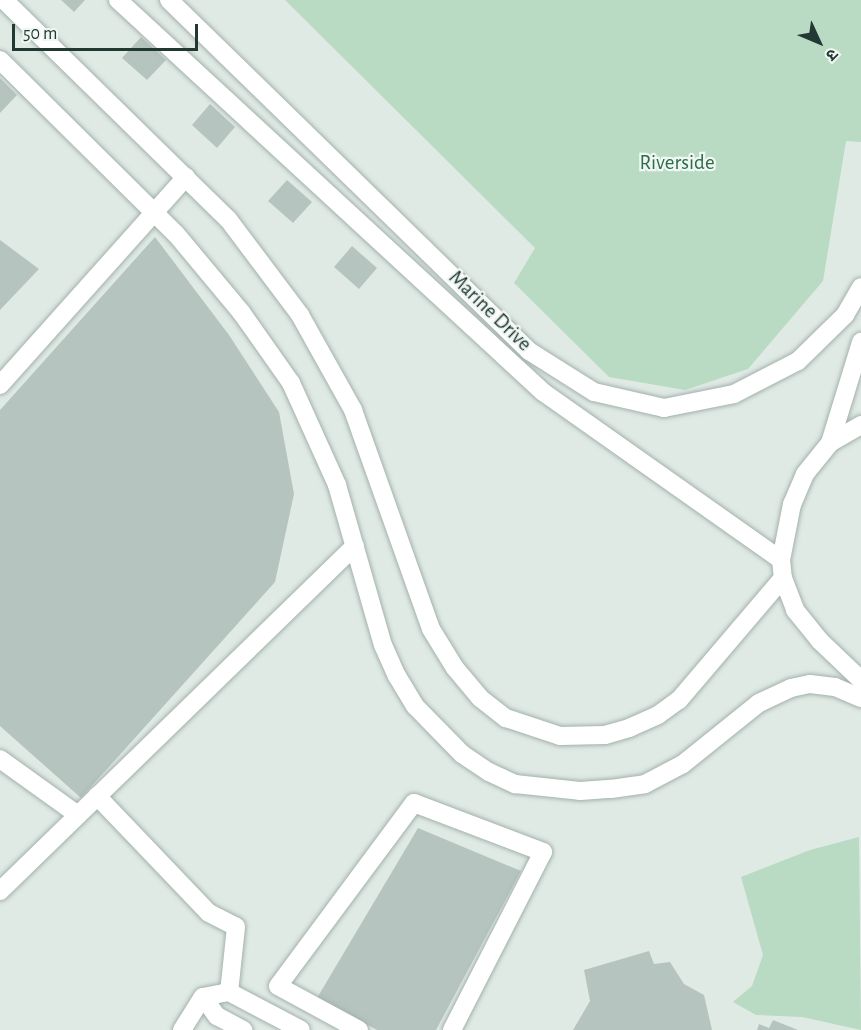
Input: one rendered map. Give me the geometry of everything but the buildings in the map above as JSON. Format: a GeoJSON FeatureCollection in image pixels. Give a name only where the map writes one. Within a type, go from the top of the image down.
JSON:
{"type":"FeatureCollection","features":[{"type":"Feature","properties":{"kind":"street"},"geometry":{"type":"LineString","coordinates":[[4,0],[228,219],[300,315],[354,410],[431,629],[455,668],[480,698],[506,718],[560,736],[582,736],[605,735],[629,728],[658,715],[679,700],[697,681],[783,578]]}},
{"type":"Feature","properties":{"kind":"street","name":"Marine Drive"},"geometry":{"type":"LineString","coordinates":[[118,0],[543,393],[782,560]]}},
{"type":"Feature","properties":{"kind":"street","name":"Marine Drive"},"geometry":{"type":"LineString","coordinates":[[169,0],[530,351],[594,392],[664,408],[734,394],[798,361],[845,315],[861,287]]}},
{"type":"Feature","properties":{"kind":"street"},"geometry":{"type":"LineString","coordinates":[[0,60],[176,234],[241,312],[291,384],[338,485],[383,645],[397,676],[415,706],[462,754],[489,772],[515,784],[580,791],[645,784],[683,764],[759,703],[791,688],[810,684],[835,687],[861,698]]}},
{"type":"Feature","properties":{"kind":"street"},"geometry":{"type":"LineString","coordinates":[[0,386],[186,177]]}},
{"type":"Feature","properties":{"kind":"street"},"geometry":{"type":"LineString","coordinates":[[830,443],[861,342]]}},
{"type":"Feature","properties":{"kind":"street"},"geometry":{"type":"LineString","coordinates":[[861,425],[830,443],[805,474],[792,504],[782,560],[783,578],[795,610],[820,641],[861,680]]}},
{"type":"Feature","properties":{"kind":"street"},"geometry":{"type":"LineString","coordinates":[[0,891],[355,546]]}},
{"type":"Feature","properties":{"kind":"street"},"geometry":{"type":"LineString","coordinates":[[0,759],[78,815]]}},
{"type":"Feature","properties":{"kind":"street"},"geometry":{"type":"LineString","coordinates":[[97,796],[209,913],[236,927],[229,992]]}},
{"type":"Feature","properties":{"kind":"street"},"geometry":{"type":"LineString","coordinates":[[359,1030],[278,986],[414,803],[543,852],[452,1030]]}},
{"type":"Feature","properties":{"kind":"street"},"geometry":{"type":"LineString","coordinates":[[183,1030],[202,998],[229,992],[301,1030]]}},
{"type":"Feature","properties":{"kind":"street"},"geometry":{"type":"LineString","coordinates":[[202,998],[217,1016],[243,1030]]}},
{"type":"Feature","properties":{"kind":"green space","name":"Riverside"},"geometry":{"type":"Polygon","coordinates":[[[285,0],[861,0],[861,142],[846,141],[823,281],[748,369],[685,390],[609,377],[514,283],[535,248],[285,0]]]}},
{"type":"Feature","properties":{"kind":"green space"},"geometry":{"type":"Polygon","coordinates":[[[859,837],[861,1030],[802,1017],[756,1015],[733,1002],[752,986],[763,955],[741,877],[810,850],[859,837]]]}}]}
